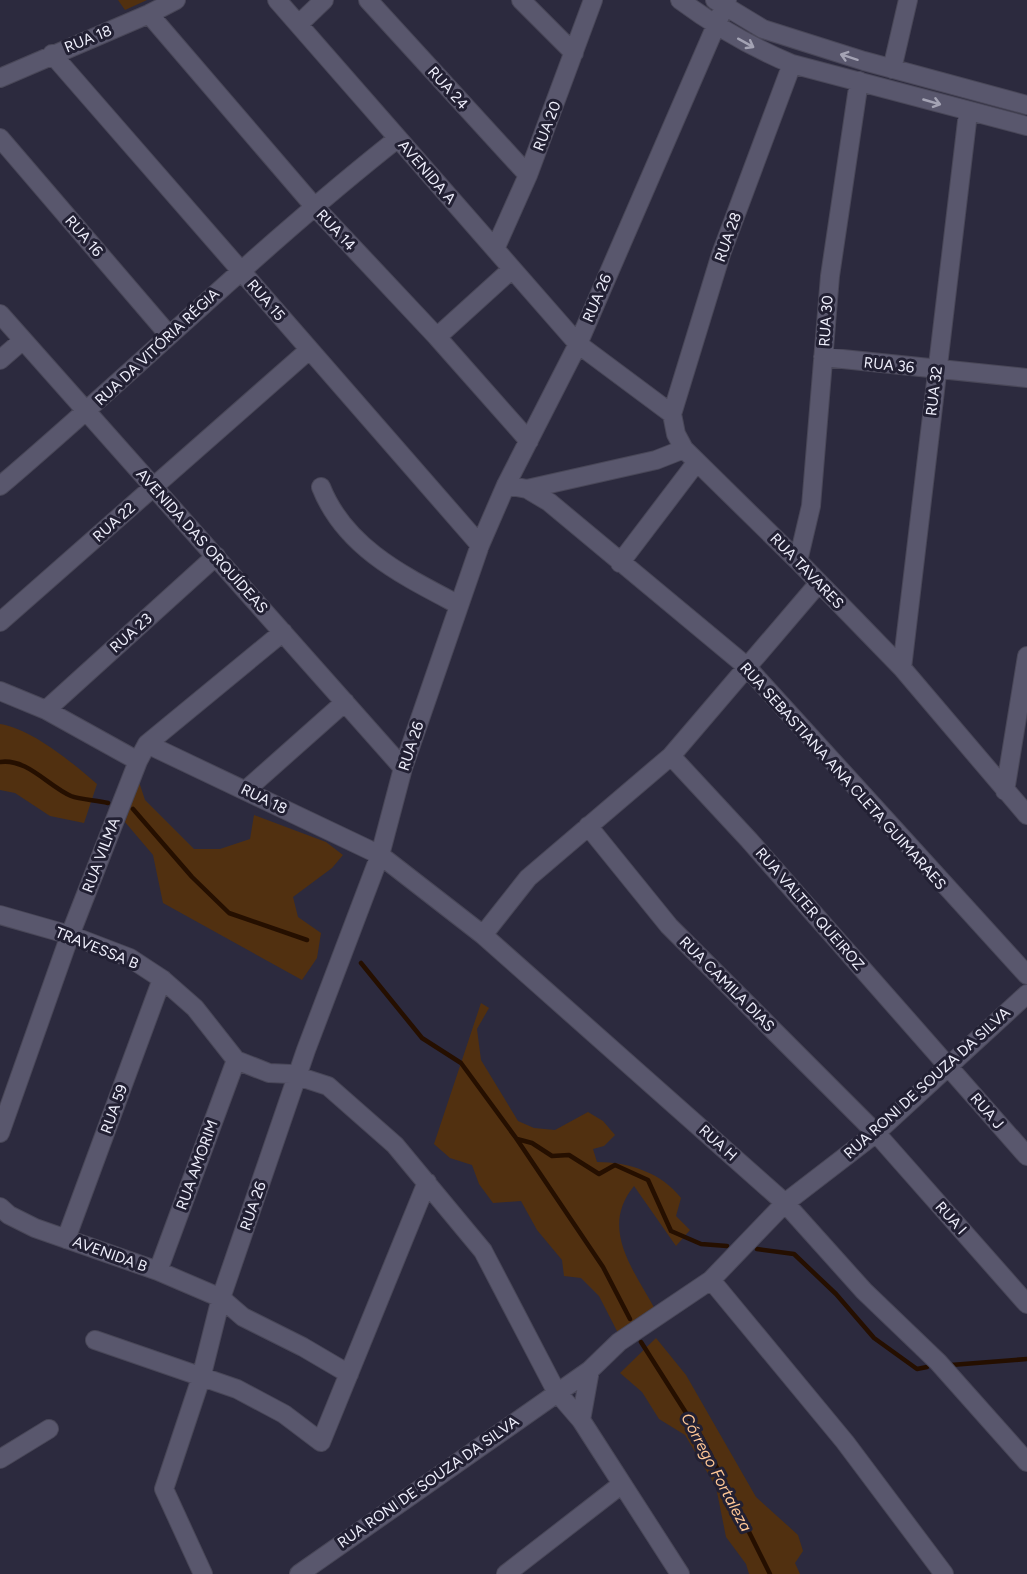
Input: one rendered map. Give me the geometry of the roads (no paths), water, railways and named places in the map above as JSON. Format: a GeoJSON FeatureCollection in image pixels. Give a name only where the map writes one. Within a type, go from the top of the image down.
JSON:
{"type":"FeatureCollection","features":[{"type":"Feature","properties":{"kind":"street","name":"RUA 18"},"geometry":{"type":"LineString","coordinates":[[0,78],[52,54],[149,15],[176,0]]}},
{"type":"Feature","properties":{"kind":"street","name":"AVENIDA A"},"geometry":{"type":"LineString","coordinates":[[277,0],[578,344]]}},
{"type":"Feature","properties":{"kind":"street"},"geometry":{"type":"LineString","coordinates":[[299,24],[324,0]]}},
{"type":"Feature","properties":{"kind":"street","name":"RUA 24"},"geometry":{"type":"LineString","coordinates":[[368,0],[528,175]]}},
{"type":"Feature","properties":{"kind":"street"},"geometry":{"type":"LineString","coordinates":[[521,0],[574,53]]}},
{"type":"Feature","properties":{"kind":"street","name":"RUA 20"},"geometry":{"type":"LineString","coordinates":[[495,249],[528,175],[593,0]]}},
{"type":"Feature","properties":{"kind":"street"},"geometry":{"type":"LineString","coordinates":[[680,0],[714,25],[755,48],[792,64],[968,113],[1027,126]]}},
{"type":"Feature","properties":{"kind":"street"},"geometry":{"type":"LineString","coordinates":[[892,69],[908,0]]}},
{"type":"Feature","properties":{"kind":"street"},"geometry":{"type":"LineString","coordinates":[[714,25],[722,2],[763,29],[892,69],[1027,105]]}},
{"type":"Feature","properties":{"kind":"street","name":"RUA 14"},"geometry":{"type":"LineString","coordinates":[[149,15],[313,205],[437,337],[529,441]]}},
{"type":"Feature","properties":{"kind":"street","name":"RUA 26"},"geometry":{"type":"LineString","coordinates":[[203,1574],[164,1489],[201,1378],[221,1298],[297,1075],[380,855],[403,768],[480,545],[506,485],[578,344],[714,25]]}},
{"type":"Feature","properties":{"kind":"street","name":"RUA 15"},"geometry":{"type":"LineString","coordinates":[[52,54],[480,545]]}},
{"type":"Feature","properties":{"kind":"street","name":"RUA 28"},"geometry":{"type":"LineString","coordinates":[[672,414],[721,254],[792,64]]}},
{"type":"Feature","properties":{"kind":"street","name":"RUA 30"},"geometry":{"type":"LineString","coordinates":[[798,561],[811,506],[830,276],[859,81]]}},
{"type":"Feature","properties":{"kind":"street","name":"RUA 32"},"geometry":{"type":"LineString","coordinates":[[902,668],[968,113]]}},
{"type":"Feature","properties":{"kind":"street","name":"RUA 16"},"geometry":{"type":"LineString","coordinates":[[0,138],[168,334]]}},
{"type":"Feature","properties":{"kind":"street","name":"RUA DA VITÓRIA RÉGIA"},"geometry":{"type":"LineString","coordinates":[[0,486],[87,412],[168,334],[313,205],[397,139]]}},
{"type":"Feature","properties":{"kind":"street"},"geometry":{"type":"LineString","coordinates":[[437,337],[512,269]]}},
{"type":"Feature","properties":{"kind":"street","name":"AVENIDA DAS ORQUÍDEAS"},"geometry":{"type":"LineString","coordinates":[[0,314],[403,768]]}},
{"type":"Feature","properties":{"kind":"street"},"geometry":{"type":"LineString","coordinates":[[0,360],[23,340]]}},
{"type":"Feature","properties":{"kind":"street"},"geometry":{"type":"LineString","coordinates":[[578,344],[672,414]]}},
{"type":"Feature","properties":{"kind":"street","name":"RUA 22"},"geometry":{"type":"LineString","coordinates":[[0,622],[309,350]]}},
{"type":"Feature","properties":{"kind":"street","name":"RUA 36"},"geometry":{"type":"LineString","coordinates":[[823,357],[1027,378]]}},
{"type":"Feature","properties":{"kind":"street","name":"RUA TAVARES"},"geometry":{"type":"LineString","coordinates":[[672,414],[676,434],[690,456],[798,561],[818,585],[902,668],[1027,815]]}},
{"type":"Feature","properties":{"kind":"street"},"geometry":{"type":"LineString","coordinates":[[527,489],[656,460],[690,456]]}},
{"type":"Feature","properties":{"kind":"street"},"geometry":{"type":"LineString","coordinates":[[620,563],[690,456]]}},
{"type":"Feature","properties":{"kind":"street","name":"RUA SEBASTIANA ANA CLETA GUIMARAES"},"geometry":{"type":"LineString","coordinates":[[506,485],[527,489],[549,502],[746,666],[960,905],[1027,975]]}},
{"type":"Feature","properties":{"kind":"street"},"geometry":{"type":"LineString","coordinates":[[321,487],[330,509],[364,550],[459,605]]}},
{"type":"Feature","properties":{"kind":"street","name":"RUA 23"},"geometry":{"type":"LineString","coordinates":[[46,710],[216,556]]}},
{"type":"Feature","properties":{"kind":"street"},"geometry":{"type":"LineString","coordinates":[[483,935],[528,878],[670,756],[818,585]]}},
{"type":"Feature","properties":{"kind":"street","name":"RUA VILMA"},"geometry":{"type":"LineString","coordinates":[[0,1133],[70,935],[138,761],[147,744],[283,632]]}},
{"type":"Feature","properties":{"kind":"street"},"geometry":{"type":"LineString","coordinates":[[1005,791],[1022,726],[1027,656]]}},
{"type":"Feature","properties":{"kind":"street"},"geometry":{"type":"LineString","coordinates":[[0,691],[46,710],[138,761]]}},
{"type":"Feature","properties":{"kind":"street"},"geometry":{"type":"LineString","coordinates":[[246,790],[345,702]]}},
{"type":"Feature","properties":{"kind":"street","name":"RUA 18"},"geometry":{"type":"LineString","coordinates":[[147,744],[380,855]]}},
{"type":"Feature","properties":{"kind":"street","name":"RUA VALTER QUEIROZ"},"geometry":{"type":"LineString","coordinates":[[670,756],[749,840],[947,1065]]}},
{"type":"Feature","properties":{"kind":"street","name":"RUA CAMILA DIAS"},"geometry":{"type":"LineString","coordinates":[[588,826],[669,926],[876,1133]]}},
{"type":"Feature","properties":{"kind":"street","name":"RUA H"},"geometry":{"type":"LineString","coordinates":[[380,855],[483,935],[785,1203],[864,1291],[938,1362],[1027,1461]]}},
{"type":"Feature","properties":{"kind":"street","name":"TRAVESSA B"},"geometry":{"type":"LineString","coordinates":[[0,915],[70,935],[130,958],[162,979],[195,1008],[236,1060],[269,1074],[297,1075],[328,1086],[395,1145],[483,1251],[556,1391],[581,1420],[680,1574]]}},
{"type":"Feature","properties":{"kind":"street","name":"RUA 59"},"geometry":{"type":"LineString","coordinates":[[66,1239],[162,979]]}},
{"type":"Feature","properties":{"kind":"street","name":"RUA RONI DE SOUZA DA SILVA"},"geometry":{"type":"LineString","coordinates":[[299,1574],[556,1391],[590,1370],[619,1342],[716,1274],[785,1203],[876,1133],[947,1065],[1027,994]]}},
{"type":"Feature","properties":{"kind":"street","name":"RUA AMORIM"},"geometry":{"type":"LineString","coordinates":[[158,1271],[236,1060]]}},
{"type":"Feature","properties":{"kind":"street","name":"RUA J"},"geometry":{"type":"LineString","coordinates":[[947,1065],[1027,1156]]}},
{"type":"Feature","properties":{"kind":"street","name":"RUA I"},"geometry":{"type":"LineString","coordinates":[[876,1133],[1027,1304]]}},
{"type":"Feature","properties":{"kind":"street"},"geometry":{"type":"LineString","coordinates":[[95,1340],[237,1389],[284,1414],[321,1442],[427,1182]]}},
{"type":"Feature","properties":{"kind":"street","name":"AVENIDA B"},"geometry":{"type":"LineString","coordinates":[[0,1207],[9,1215],[35,1228],[158,1271],[221,1298],[243,1317],[303,1347],[349,1374]]}},
{"type":"Feature","properties":{"kind":"street"},"geometry":{"type":"LineString","coordinates":[[716,1274],[944,1574]]}},
{"type":"Feature","properties":{"kind":"street"},"geometry":{"type":"LineString","coordinates":[[581,1420],[590,1370]]}},
{"type":"Feature","properties":{"kind":"street"},"geometry":{"type":"LineString","coordinates":[[0,1459],[50,1429]]}},
{"type":"Feature","properties":{"kind":"street"},"geometry":{"type":"LineString","coordinates":[[506,1574],[622,1484]]}},
{"type":"Feature","properties":{"kind":"waterway","name":"Córrego Fortaleza"},"geometry":{"type":"LineString","coordinates":[[0,762],[10,762],[28,768],[71,796],[108,803]]}},
{"type":"Feature","properties":{"kind":"waterway","name":"Córrego Fortaleza"},"geometry":{"type":"LineString","coordinates":[[133,809],[192,877],[229,913],[307,940]]}},
{"type":"Feature","properties":{"kind":"waterway","name":"Córrego Fortaleza"},"geometry":{"type":"LineString","coordinates":[[361,963],[422,1038],[461,1063],[516,1138],[603,1267],[630,1319]]}},
{"type":"Feature","properties":{"kind":"waterway","name":"Córrego Fortaleza"},"geometry":{"type":"LineString","coordinates":[[517,1139],[532,1143],[552,1156],[569,1155],[599,1174],[615,1165],[648,1180],[671,1231],[701,1244],[727,1246]]}},
{"type":"Feature","properties":{"kind":"waterway","name":"Córrego Fortaleza"},"geometry":{"type":"LineString","coordinates":[[757,1249],[794,1254],[836,1294],[874,1338],[917,1369],[927,1367]]}},
{"type":"Feature","properties":{"kind":"waterway","name":"Córrego Fortaleza"},"geometry":{"type":"LineString","coordinates":[[641,1342],[702,1438],[770,1574]]}},
{"type":"Feature","properties":{"kind":"waterway","name":"Córrego Fortaleza"},"geometry":{"type":"LineString","coordinates":[[951,1365],[1027,1359]]}}]}
